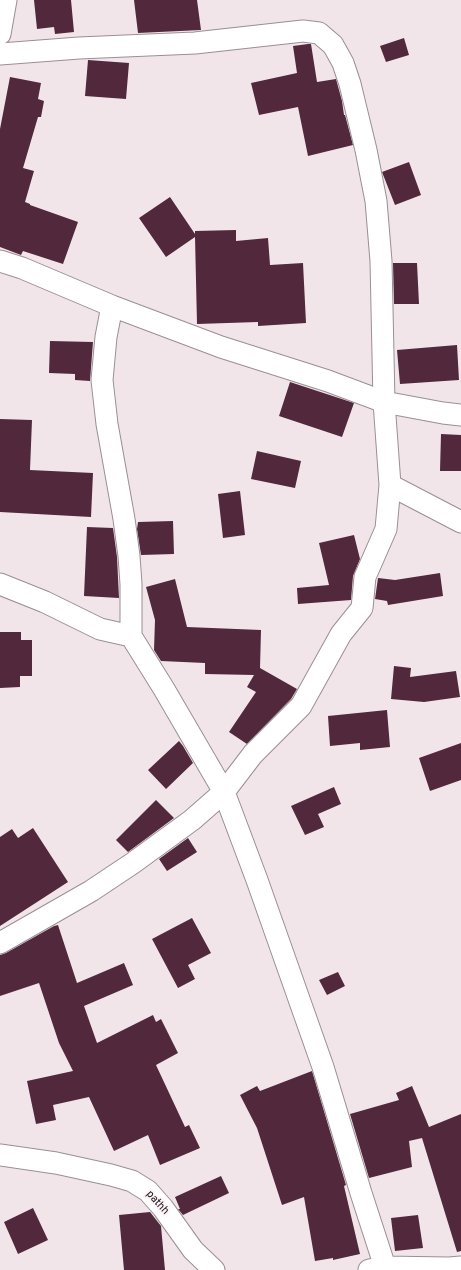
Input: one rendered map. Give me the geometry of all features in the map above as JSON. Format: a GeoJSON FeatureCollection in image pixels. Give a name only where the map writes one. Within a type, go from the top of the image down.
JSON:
{"type":"FeatureCollection","features":[{"type":"Feature","properties":{"kind":"street"},"geometry":{"type":"LineString","coordinates":[[0,34],[6,0]]}},
{"type":"Feature","properties":{"kind":"street"},"geometry":{"type":"LineString","coordinates":[[0,54],[79,48],[195,43],[303,31],[319,33],[333,45],[343,64],[350,84],[366,150],[376,202],[381,261],[384,402],[390,485],[386,529],[365,577],[362,608],[341,634],[301,706],[253,754],[224,792],[192,820],[133,863],[91,891],[0,943]]}},
{"type":"Feature","properties":{"kind":"street"},"geometry":{"type":"LineString","coordinates":[[0,261],[22,268],[112,306],[221,347],[328,381],[384,402],[461,415]]}},
{"type":"Feature","properties":{"kind":"street"},"geometry":{"type":"LineString","coordinates":[[112,306],[106,337],[102,380],[106,424],[124,519],[129,556],[131,636],[164,689],[224,792],[260,887],[323,1066],[380,1269],[461,1267]]}},
{"type":"Feature","properties":{"kind":"street"},"geometry":{"type":"LineString","coordinates":[[390,485],[461,522]]}},
{"type":"Feature","properties":{"kind":"street"},"geometry":{"type":"LineString","coordinates":[[0,584],[44,602],[100,629],[131,636]]}},
{"type":"Feature","properties":{"kind":"street","name":"pathh"},"geometry":{"type":"LineString","coordinates":[[0,1155],[56,1163],[132,1181],[148,1191],[163,1208],[193,1250],[214,1270]]}},
{"type":"Feature","properties":{"kind":"building"},"geometry":{"type":"Polygon","coordinates":[[[34,0],[71,0],[74,32],[55,34],[54,27],[37,29],[34,0]]]}},
{"type":"Feature","properties":{"kind":"building"},"geometry":{"type":"Polygon","coordinates":[[[134,0],[197,0],[201,30],[138,33],[134,0]]]}},
{"type":"Feature","properties":{"kind":"building"},"geometry":{"type":"Polygon","coordinates":[[[404,38],[409,55],[386,62],[380,46],[404,38]]]}},
{"type":"Feature","properties":{"kind":"building"},"geometry":{"type":"Polygon","coordinates":[[[311,44],[317,82],[336,79],[344,115],[353,145],[308,156],[298,107],[259,115],[251,83],[297,73],[293,46],[311,44]]]}},
{"type":"Feature","properties":{"kind":"building"},"geometry":{"type":"Polygon","coordinates":[[[88,60],[129,63],[126,99],[85,96],[88,60]]]}},
{"type":"Feature","properties":{"kind":"building"},"geometry":{"type":"Polygon","coordinates":[[[10,77],[41,83],[38,99],[44,101],[41,117],[38,117],[23,168],[34,171],[25,202],[78,222],[63,264],[23,251],[21,255],[0,247],[0,129],[10,77]]]}},
{"type":"Feature","properties":{"kind":"building"},"geometry":{"type":"Polygon","coordinates":[[[409,162],[421,195],[395,205],[382,172],[409,162]]]}},
{"type":"Feature","properties":{"kind":"building"},"geometry":{"type":"Polygon","coordinates":[[[170,197],[195,234],[195,231],[236,230],[236,241],[268,238],[270,265],[303,263],[306,323],[258,326],[258,322],[197,324],[195,237],[166,257],[139,218],[170,197]]]}},
{"type":"Feature","properties":{"kind":"building"},"geometry":{"type":"Polygon","coordinates":[[[393,263],[417,263],[419,304],[394,304],[393,263]]]}},
{"type":"Feature","properties":{"kind":"building"},"geometry":{"type":"Polygon","coordinates":[[[50,341],[93,342],[90,381],[75,380],[75,374],[49,373],[50,341]]]}},
{"type":"Feature","properties":{"kind":"building"},"geometry":{"type":"Polygon","coordinates":[[[457,345],[459,380],[400,384],[397,350],[457,345]]]}},
{"type":"Feature","properties":{"kind":"building"},"geometry":{"type":"Polygon","coordinates":[[[290,382],[354,403],[342,437],[279,416],[290,382]]]}},
{"type":"Feature","properties":{"kind":"building"},"geometry":{"type":"Polygon","coordinates":[[[0,419],[32,420],[30,470],[93,473],[91,517],[0,512],[0,419]]]}},
{"type":"Feature","properties":{"kind":"building"},"geometry":{"type":"Polygon","coordinates":[[[441,434],[461,435],[461,471],[440,471],[441,434]]]}},
{"type":"Feature","properties":{"kind":"building"},"geometry":{"type":"Polygon","coordinates":[[[257,451],[301,461],[295,488],[251,479],[257,451]]]}},
{"type":"Feature","properties":{"kind":"building"},"geometry":{"type":"Polygon","coordinates":[[[240,491],[245,535],[223,538],[218,494],[240,491]]]}},
{"type":"Feature","properties":{"kind":"building"},"geometry":{"type":"Polygon","coordinates":[[[173,521],[174,554],[141,555],[137,529],[138,522],[173,521]]]}},
{"type":"Feature","properties":{"kind":"building"},"geometry":{"type":"Polygon","coordinates":[[[87,527],[113,528],[117,557],[119,598],[84,596],[87,527]]]}},
{"type":"Feature","properties":{"kind":"building"},"geometry":{"type":"Polygon","coordinates":[[[354,535],[360,559],[353,576],[351,600],[298,604],[297,588],[329,585],[319,543],[354,535]]]}},
{"type":"Feature","properties":{"kind":"building"},"geometry":{"type":"Polygon","coordinates":[[[440,573],[443,596],[388,605],[387,601],[375,599],[378,578],[395,580],[440,573]]]}},
{"type":"Feature","properties":{"kind":"building"},"geometry":{"type":"Polygon","coordinates":[[[175,579],[187,627],[261,630],[260,668],[297,689],[291,699],[247,744],[229,732],[256,692],[247,687],[254,675],[205,674],[205,663],[161,661],[154,650],[155,620],[146,587],[175,579]]]}},
{"type":"Feature","properties":{"kind":"building"},"geometry":{"type":"Polygon","coordinates":[[[0,632],[21,632],[21,640],[32,640],[32,676],[20,676],[20,687],[0,688],[0,632]]]}},
{"type":"Feature","properties":{"kind":"building"},"geometry":{"type":"Polygon","coordinates":[[[394,666],[411,668],[410,677],[456,671],[460,697],[424,702],[391,699],[394,666]]]}},
{"type":"Feature","properties":{"kind":"building"},"geometry":{"type":"Polygon","coordinates":[[[387,710],[390,747],[360,750],[360,743],[330,746],[328,716],[387,710]]]}},
{"type":"Feature","properties":{"kind":"building"},"geometry":{"type":"Polygon","coordinates":[[[179,741],[193,763],[166,789],[148,770],[179,741]]]}},
{"type":"Feature","properties":{"kind":"building"},"geometry":{"type":"Polygon","coordinates":[[[461,743],[461,780],[430,791],[419,758],[461,743]]]}},
{"type":"Feature","properties":{"kind":"building"},"geometry":{"type":"Polygon","coordinates":[[[334,787],[341,804],[318,814],[324,827],[305,835],[291,806],[334,787]]]}},
{"type":"Feature","properties":{"kind":"building"},"geometry":{"type":"Polygon","coordinates":[[[156,800],[174,818],[128,852],[116,840],[156,800]]]}},
{"type":"Feature","properties":{"kind":"building"},"geometry":{"type":"Polygon","coordinates":[[[33,828],[68,882],[0,926],[0,837],[12,829],[18,838],[33,828]]]}},
{"type":"Feature","properties":{"kind":"building"},"geometry":{"type":"Polygon","coordinates":[[[188,838],[197,852],[167,871],[159,859],[188,838]]]}},
{"type":"Feature","properties":{"kind":"building"},"geometry":{"type":"Polygon","coordinates":[[[192,918],[211,953],[188,965],[195,979],[178,988],[152,939],[192,918]]]}},
{"type":"Feature","properties":{"kind":"building"},"geometry":{"type":"Polygon","coordinates":[[[58,925],[77,983],[124,963],[133,985],[84,1006],[97,1043],[153,1015],[156,1022],[161,1019],[178,1053],[156,1065],[185,1127],[189,1125],[200,1148],[160,1165],[148,1135],[114,1151],[89,1097],[53,1105],[56,1120],[36,1124],[27,1081],[73,1071],[59,1043],[39,983],[0,996],[0,955],[58,925]]]}},
{"type":"Feature","properties":{"kind":"building"},"geometry":{"type":"Polygon","coordinates":[[[338,972],[345,986],[327,995],[319,980],[338,972]]]}},
{"type":"Feature","properties":{"kind":"building"},"geometry":{"type":"Polygon","coordinates":[[[312,1071],[346,1185],[344,1186],[360,1254],[333,1260],[333,1258],[315,1261],[304,1197],[282,1205],[257,1128],[240,1095],[257,1086],[260,1091],[312,1071]]]}},
{"type":"Feature","properties":{"kind":"building"},"geometry":{"type":"Polygon","coordinates":[[[412,1086],[429,1127],[461,1114],[461,1251],[457,1252],[422,1138],[409,1141],[412,1167],[369,1178],[350,1114],[399,1100],[396,1093],[412,1086]]]}},
{"type":"Feature","properties":{"kind":"building"},"geometry":{"type":"Polygon","coordinates":[[[221,1176],[229,1193],[183,1215],[178,1209],[180,1209],[175,1197],[221,1176]]]}},
{"type":"Feature","properties":{"kind":"building"},"geometry":{"type":"Polygon","coordinates":[[[33,1208],[48,1240],[18,1254],[4,1222],[33,1208]]]}},
{"type":"Feature","properties":{"kind":"building"},"geometry":{"type":"Polygon","coordinates":[[[150,1212],[161,1226],[165,1270],[124,1270],[119,1215],[150,1212]]]}},
{"type":"Feature","properties":{"kind":"building"},"geometry":{"type":"Polygon","coordinates":[[[418,1215],[423,1248],[395,1251],[391,1218],[418,1215]]]}}]}
